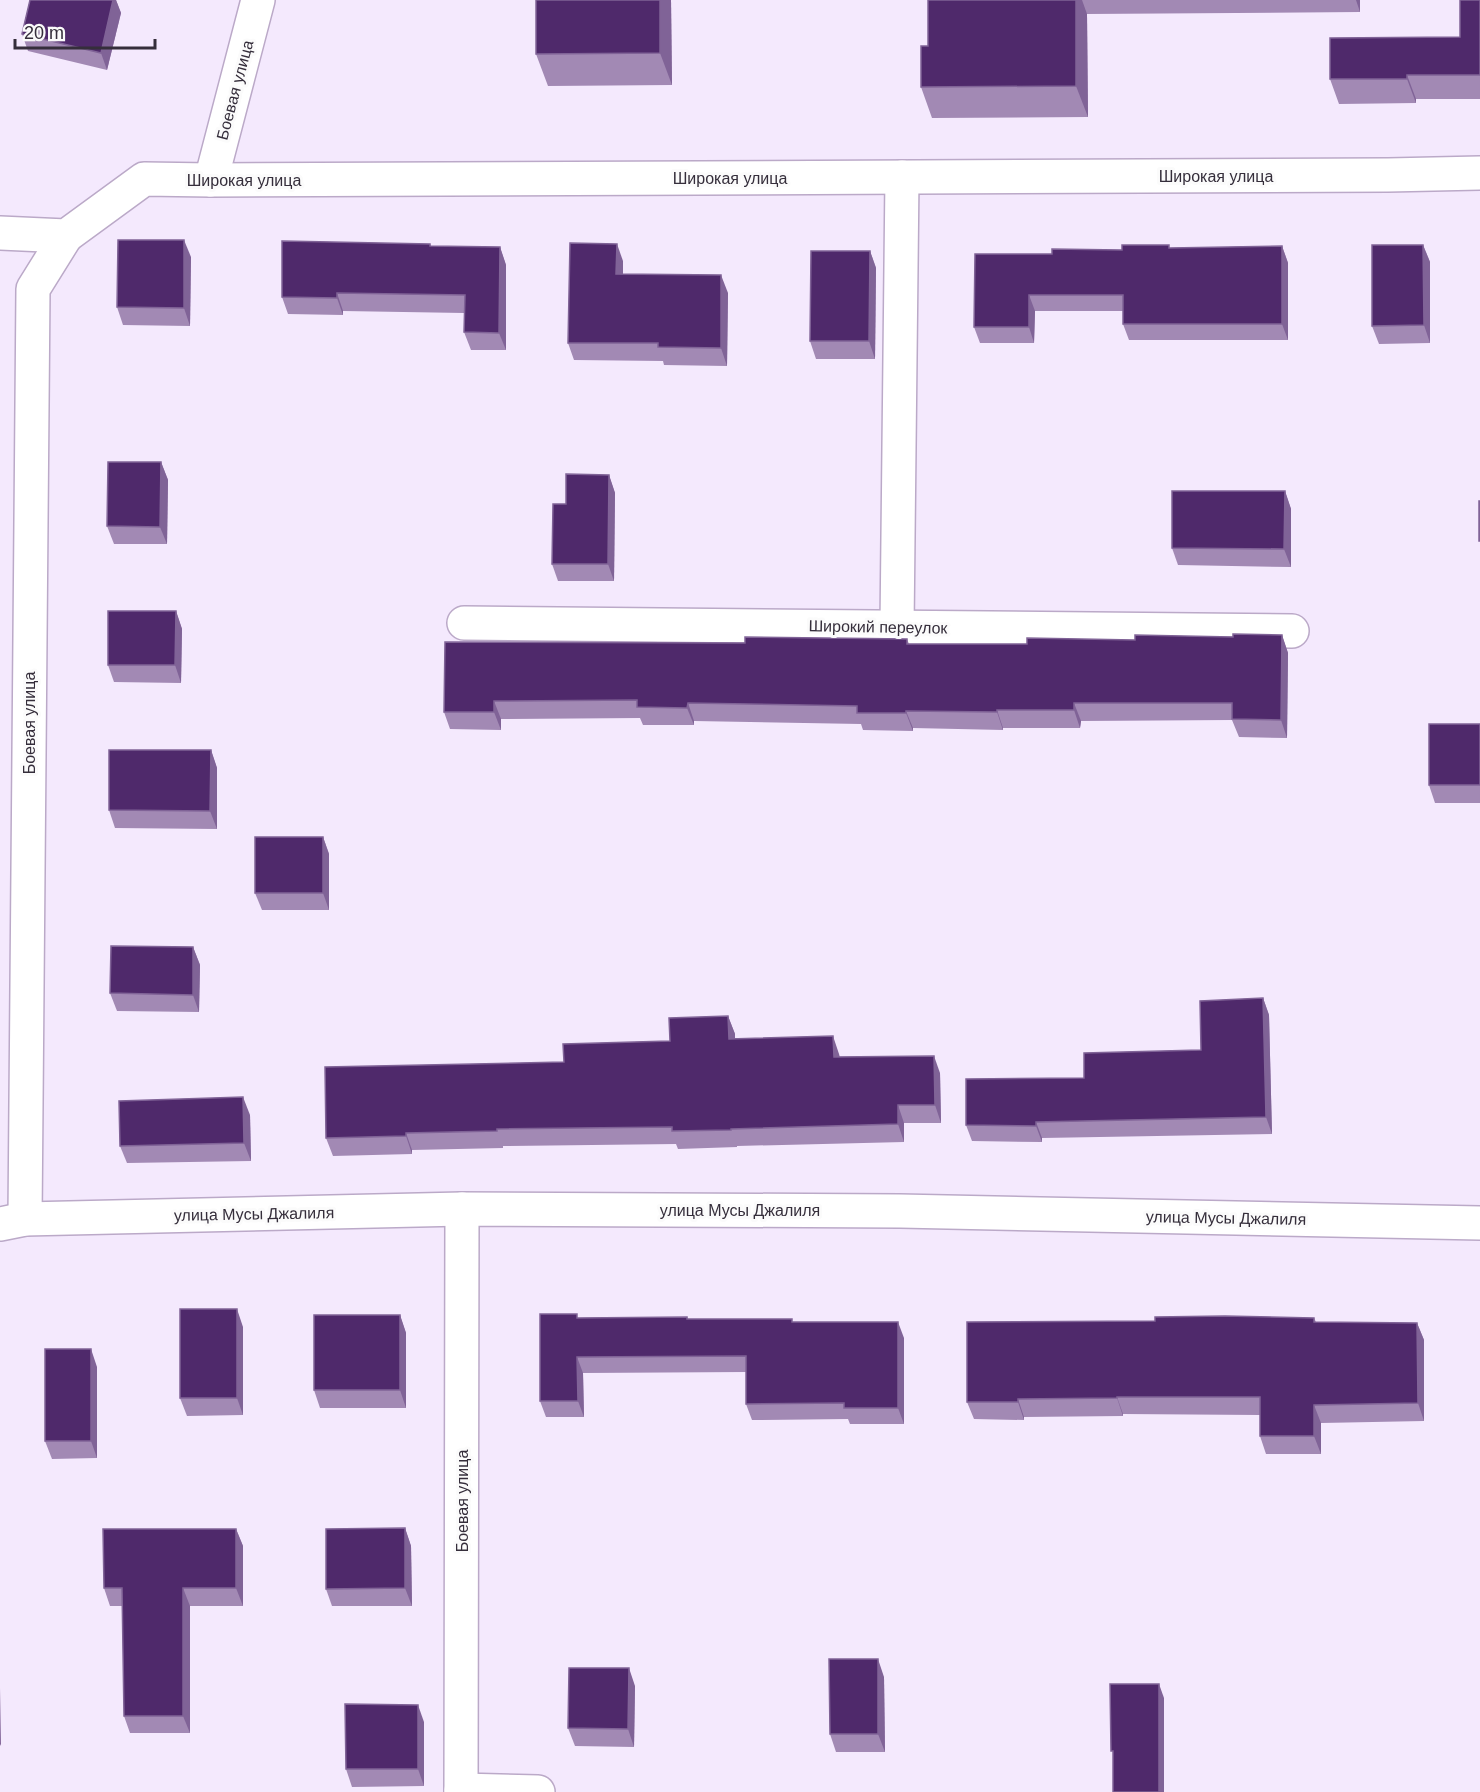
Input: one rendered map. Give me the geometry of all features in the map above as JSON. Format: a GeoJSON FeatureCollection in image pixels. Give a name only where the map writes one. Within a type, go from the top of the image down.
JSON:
{"type":"FeatureCollection","features":[{"type":"Feature","properties":{"kind":"street","name":"Боевая улица"},"geometry":{"type":"LineString","coordinates":[[211,180],[258,0]]}},
{"type":"Feature","properties":{"kind":"street","name":"Широкая улица"},"geometry":{"type":"LineString","coordinates":[[66,237],[144,179],[1388,176],[1480,173]]}},
{"type":"Feature","properties":{"kind":"street"},"geometry":{"type":"LineString","coordinates":[[897,627],[902,177]]}},
{"type":"Feature","properties":{"kind":"street"},"geometry":{"type":"LineString","coordinates":[[0,233],[66,237]]}},
{"type":"Feature","properties":{"kind":"street","name":"Боевая улица"},"geometry":{"type":"LineString","coordinates":[[13,1221],[33,289],[66,237]]}},
{"type":"Feature","properties":{"kind":"street","name":"Широкий переулок"},"geometry":{"type":"LineString","coordinates":[[464,623],[1292,631]]}},
{"type":"Feature","properties":{"kind":"street","name":"Боевая улица"},"geometry":{"type":"LineString","coordinates":[[461,1791],[462,1209]]}},
{"type":"Feature","properties":{"kind":"street","name":"улица Мусы Джалиля"},"geometry":{"type":"LineString","coordinates":[[13,1221],[462,1209],[900,1211],[1480,1223]]}},
{"type":"Feature","properties":{"kind":"street"},"geometry":{"type":"LineString","coordinates":[[461,1791],[538,1792]]}},
{"type":"Feature","properties":{"kind":"building"},"geometry":{"type":"Polygon","coordinates":[[[30,0],[113,0],[101,53],[22,34],[30,0]]]}},
{"type":"Feature","properties":{"kind":"building"},"geometry":{"type":"Polygon","coordinates":[[[536,0],[660,0],[660,53],[536,54],[536,0]]]}},
{"type":"Feature","properties":{"kind":"building"},"geometry":{"type":"Polygon","coordinates":[[[928,0],[1076,0],[1076,86],[921,87],[921,46],[928,46],[928,0]]]}},
{"type":"Feature","properties":{"kind":"building"},"geometry":{"type":"Polygon","coordinates":[[[1460,0],[1480,0],[1480,75],[1407,75],[1407,79],[1330,79],[1330,38],[1460,37],[1460,0]]]}},
{"type":"Feature","properties":{"kind":"building"},"geometry":{"type":"Polygon","coordinates":[[[118,240],[184,240],[184,308],[117,307],[118,240]]]}},
{"type":"Feature","properties":{"kind":"building"},"geometry":{"type":"Polygon","coordinates":[[[282,241],[500,247],[499,333],[464,332],[465,295],[337,293],[337,298],[282,297],[282,241]]]}},
{"type":"Feature","properties":{"kind":"building"},"geometry":{"type":"Polygon","coordinates":[[[570,243],[617,244],[616,274],[721,275],[721,348],[658,347],[658,343],[568,343],[570,243]]]}},
{"type":"Feature","properties":{"kind":"building"},"geometry":{"type":"Polygon","coordinates":[[[1122,245],[1169,245],[1169,248],[1282,246],[1282,324],[1123,324],[1123,295],[1029,295],[1029,327],[974,327],[975,254],[1052,254],[1052,249],[1122,250],[1122,245]]]}},
{"type":"Feature","properties":{"kind":"building"},"geometry":{"type":"Polygon","coordinates":[[[1372,245],[1423,245],[1424,325],[1372,326],[1372,245]]]}},
{"type":"Feature","properties":{"kind":"building"},"geometry":{"type":"Polygon","coordinates":[[[811,251],[870,251],[869,341],[810,341],[811,251]]]}},
{"type":"Feature","properties":{"kind":"building"},"geometry":{"type":"Polygon","coordinates":[[[108,462],[161,462],[160,527],[107,526],[108,462]]]}},
{"type":"Feature","properties":{"kind":"building"},"geometry":{"type":"Polygon","coordinates":[[[566,474],[609,475],[608,564],[552,564],[553,504],[566,504],[566,474]]]}},
{"type":"Feature","properties":{"kind":"building"},"geometry":{"type":"Polygon","coordinates":[[[1172,491],[1285,491],[1284,549],[1172,548],[1172,491]]]}},
{"type":"Feature","properties":{"kind":"building"},"geometry":{"type":"Polygon","coordinates":[[[1480,501],[1480,541],[1479,541],[1480,501]]]}},
{"type":"Feature","properties":{"kind":"building"},"geometry":{"type":"Polygon","coordinates":[[[108,611],[176,611],[175,665],[108,665],[108,611]]]}},
{"type":"Feature","properties":{"kind":"building"},"geometry":{"type":"Polygon","coordinates":[[[1233,634],[1282,635],[1281,720],[1232,719],[1232,703],[1074,703],[1074,710],[857,713],[857,706],[688,703],[687,708],[637,707],[637,700],[494,701],[494,712],[444,712],[445,642],[745,643],[745,637],[907,639],[907,644],[1027,644],[1027,638],[1135,640],[1135,635],[1233,637],[1233,634]]]}},
{"type":"Feature","properties":{"kind":"building"},"geometry":{"type":"Polygon","coordinates":[[[1429,724],[1480,724],[1480,785],[1429,785],[1429,724]]]}},
{"type":"Feature","properties":{"kind":"building"},"geometry":{"type":"Polygon","coordinates":[[[109,750],[211,750],[210,811],[109,810],[109,750]]]}},
{"type":"Feature","properties":{"kind":"building"},"geometry":{"type":"Polygon","coordinates":[[[255,837],[323,837],[323,893],[255,893],[255,837]]]}},
{"type":"Feature","properties":{"kind":"building"},"geometry":{"type":"Polygon","coordinates":[[[111,946],[193,947],[193,995],[110,993],[111,946]]]}},
{"type":"Feature","properties":{"kind":"building"},"geometry":{"type":"Polygon","coordinates":[[[1263,998],[1266,1117],[1036,1122],[1036,1126],[966,1125],[966,1079],[1084,1078],[1084,1053],[1201,1050],[1200,1001],[1263,998]]]}},
{"type":"Feature","properties":{"kind":"building"},"geometry":{"type":"Polygon","coordinates":[[[728,1016],[729,1039],[833,1036],[834,1057],[934,1056],[935,1105],[898,1105],[898,1124],[672,1131],[672,1127],[497,1129],[497,1131],[406,1133],[406,1136],[326,1138],[325,1067],[564,1062],[563,1044],[670,1041],[669,1018],[728,1016]]]}},
{"type":"Feature","properties":{"kind":"building"},"geometry":{"type":"Polygon","coordinates":[[[243,1097],[244,1143],[120,1146],[119,1101],[243,1097]]]}},
{"type":"Feature","properties":{"kind":"building"},"geometry":{"type":"Polygon","coordinates":[[[180,1309],[237,1309],[237,1398],[180,1398],[180,1309]]]}},
{"type":"Feature","properties":{"kind":"building"},"geometry":{"type":"Polygon","coordinates":[[[540,1314],[577,1314],[577,1318],[687,1317],[687,1319],[792,1319],[792,1322],[898,1322],[898,1408],[844,1408],[844,1403],[746,1404],[746,1356],[577,1357],[578,1401],[540,1401],[540,1314]]]}},
{"type":"Feature","properties":{"kind":"building"},"geometry":{"type":"Polygon","coordinates":[[[314,1315],[400,1315],[400,1390],[314,1390],[314,1315]]]}},
{"type":"Feature","properties":{"kind":"building"},"geometry":{"type":"Polygon","coordinates":[[[1155,1317],[1314,1318],[1314,1322],[1417,1323],[1418,1403],[1314,1405],[1314,1436],[1260,1436],[1260,1397],[1117,1397],[967,1402],[967,1322],[1155,1321],[1155,1317]]]}},
{"type":"Feature","properties":{"kind":"building"},"geometry":{"type":"Polygon","coordinates":[[[45,1349],[91,1349],[91,1441],[45,1441],[45,1349]]]}},
{"type":"Feature","properties":{"kind":"building"},"geometry":{"type":"Polygon","coordinates":[[[405,1528],[405,1588],[326,1589],[326,1529],[405,1528]]]}},
{"type":"Feature","properties":{"kind":"building"},"geometry":{"type":"Polygon","coordinates":[[[103,1529],[236,1529],[236,1588],[183,1588],[183,1716],[124,1716],[122,1588],[104,1588],[103,1529]]]}},
{"type":"Feature","properties":{"kind":"building"},"geometry":{"type":"Polygon","coordinates":[[[829,1659],[878,1659],[878,1734],[830,1734],[829,1659]]]}},
{"type":"Feature","properties":{"kind":"building"},"geometry":{"type":"Polygon","coordinates":[[[569,1668],[629,1668],[628,1729],[568,1728],[569,1668]]]}},
{"type":"Feature","properties":{"kind":"building"},"geometry":{"type":"Polygon","coordinates":[[[1110,1684],[1159,1684],[1159,1792],[1113,1792],[1110,1684]]]}},
{"type":"Feature","properties":{"kind":"building"},"geometry":{"type":"Polygon","coordinates":[[[345,1704],[418,1705],[418,1769],[346,1769],[345,1704]]]}}]}
